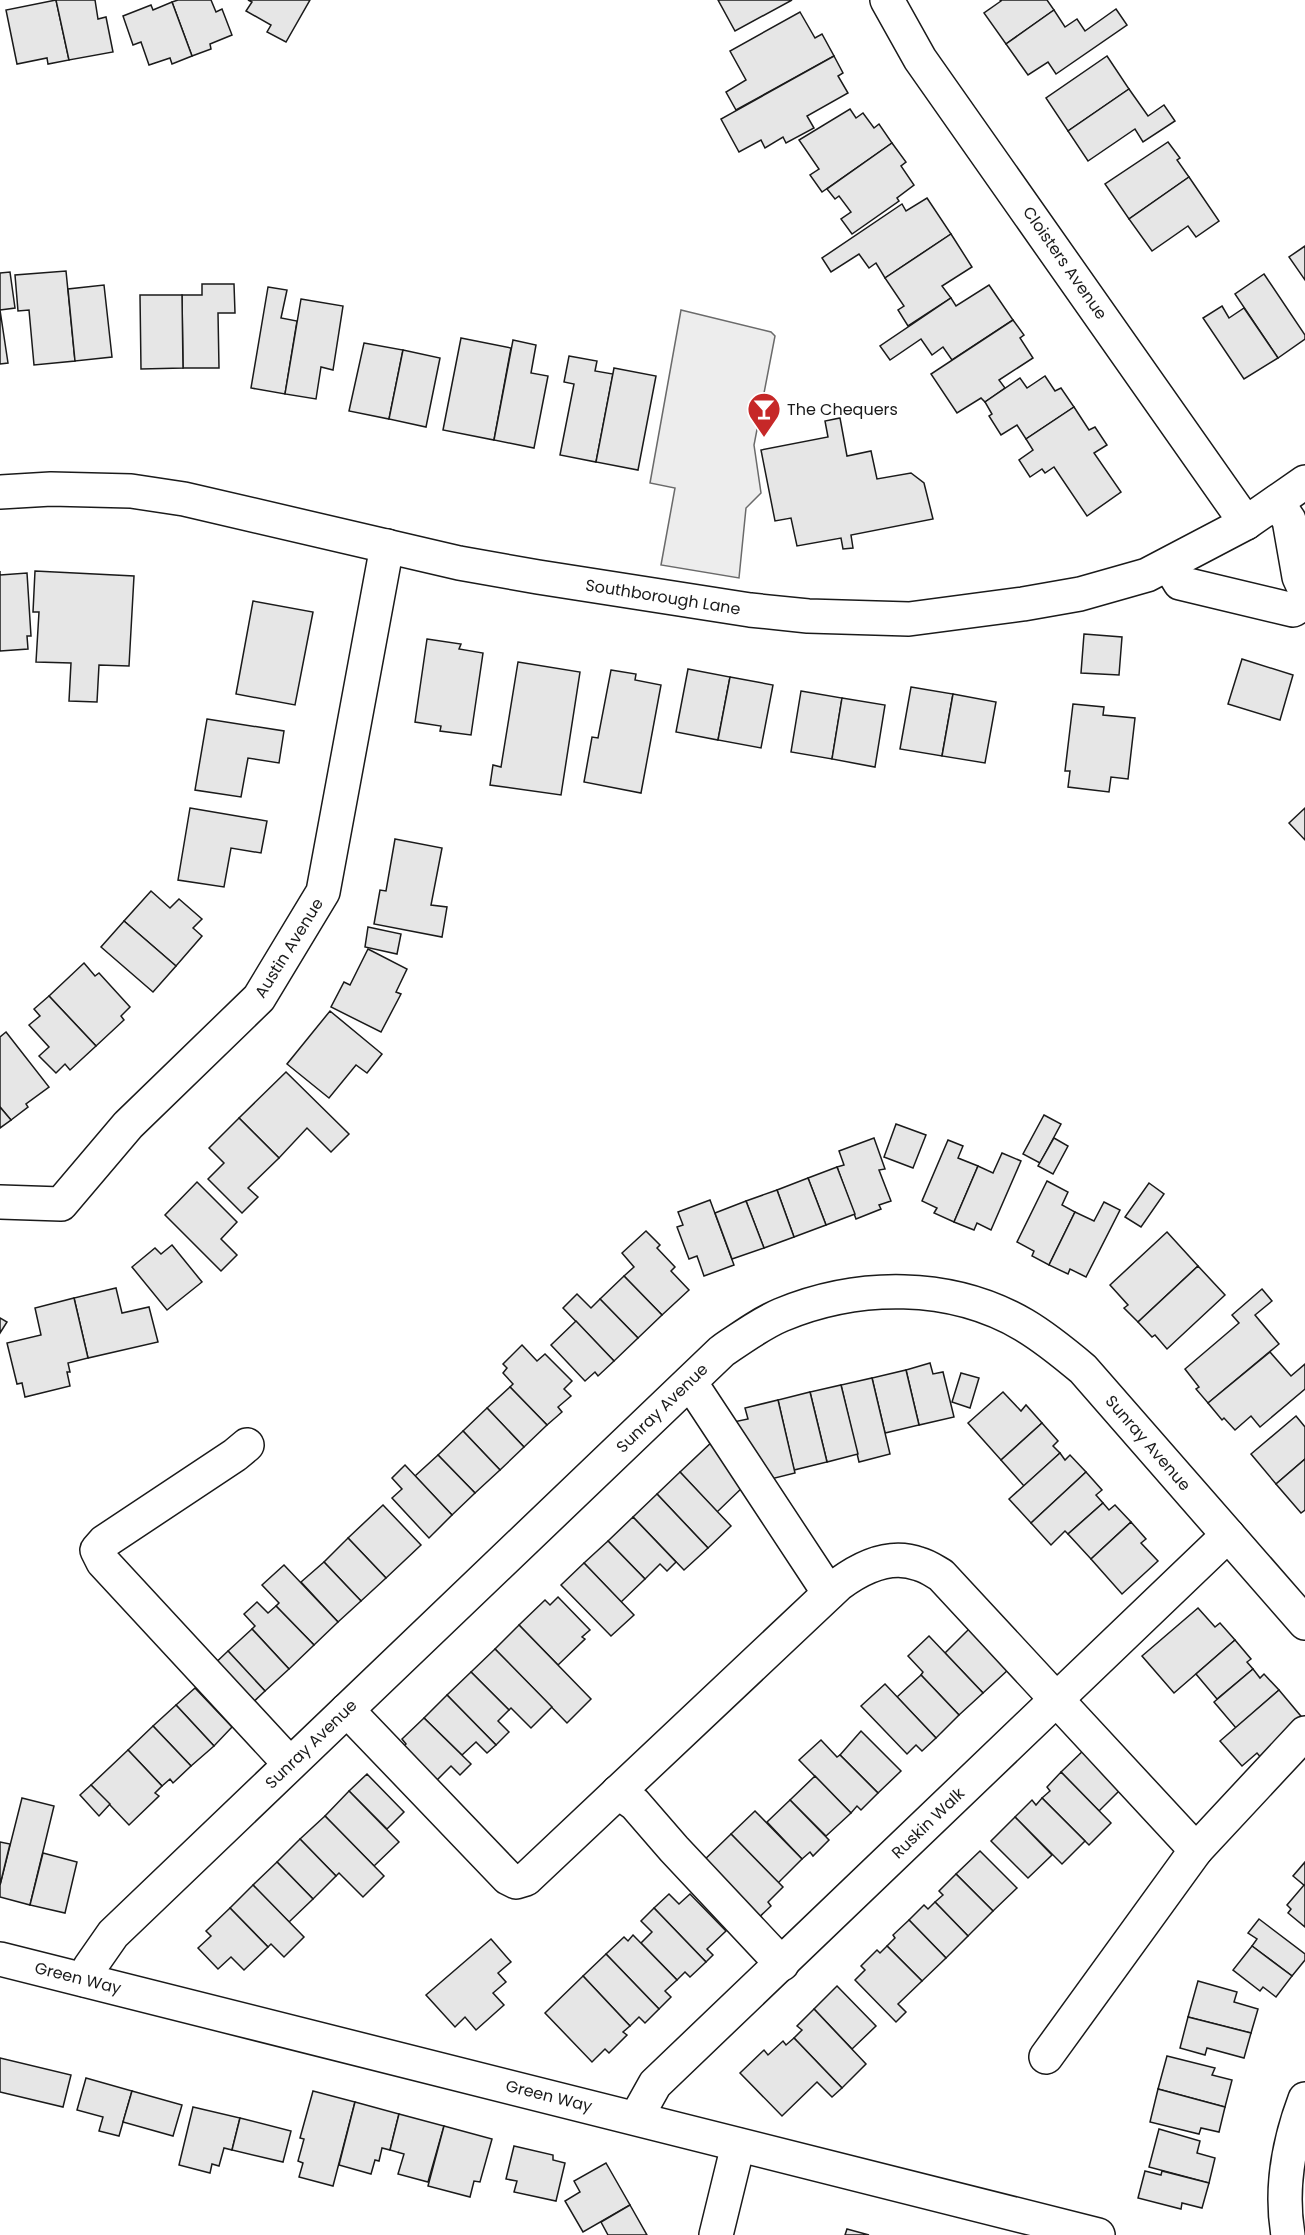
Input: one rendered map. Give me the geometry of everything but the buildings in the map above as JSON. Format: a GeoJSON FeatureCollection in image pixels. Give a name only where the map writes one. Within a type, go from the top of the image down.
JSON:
{"type":"FeatureCollection","features":[{"type":"Feature","properties":{"kind":"street","name":"Cloisters Avenue"},"geometry":{"type":"LineString","coordinates":[[887,0],[920,59],[1246,523]]}},
{"type":"Feature","properties":{"kind":"street","name":"Southborough Lane"},"geometry":{"type":"LineString","coordinates":[[0,492],[51,489],[131,491],[184,499],[387,546],[538,577],[691,602],[808,616],[909,619],[1080,594],[1147,575],[1246,523],[1305,482]]}},
{"type":"Feature","properties":{"kind":"street"},"geometry":{"type":"LineString","coordinates":[[1277,502],[1289,520],[1299,577],[1305,590]]}},
{"type":"Feature","properties":{"kind":"street","name":"Austin Avenue"},"geometry":{"type":"LineString","coordinates":[[0,1202],[61,1204],[128,1125],[259,998],[323,892],[387,546]]}},
{"type":"Feature","properties":{"kind":"street"},"geometry":{"type":"LineString","coordinates":[[1169,565],[1180,583],[1293,610],[1305,603]]}},
{"type":"Feature","properties":{"kind":"street","name":"Sunray Avenue"},"geometry":{"type":"LineString","coordinates":[[85,1980],[90,1967],[113,1934],[722,1351],[750,1331],[779,1316],[811,1304],[844,1296],[877,1292],[915,1292],[961,1300],[988,1308],[1023,1324],[1054,1344],[1083,1369],[1305,1623]]}},
{"type":"Feature","properties":{"kind":"street"},"geometry":{"type":"LineString","coordinates":[[690,1382],[829,1593]]}},
{"type":"Feature","properties":{"kind":"street"},"geometry":{"type":"LineString","coordinates":[[247,1445],[104,1542],[97,1550],[103,1562],[290,1764]]}},
{"type":"Feature","properties":{"kind":"street","name":"Ruskin Walk"},"geometry":{"type":"LineString","coordinates":[[636,2118],[655,2084],[782,1965],[1228,1535]]}},
{"type":"Feature","properties":{"kind":"street"},"geometry":{"type":"LineString","coordinates":[[347,1710],[508,1878],[516,1882],[526,1879],[829,1593],[858,1569],[876,1562],[918,1563],[941,1575],[1196,1850]]}},
{"type":"Feature","properties":{"kind":"street"},"geometry":{"type":"LineString","coordinates":[[1046,2057],[1196,1850],[1305,1732]]}},
{"type":"Feature","properties":{"kind":"street"},"geometry":{"type":"LineString","coordinates":[[618,1792],[635,1804],[782,1965]]}},
{"type":"Feature","properties":{"kind":"street","name":"Green Way"},"geometry":{"type":"LineString","coordinates":[[0,1959],[1098,2235]]}},
{"type":"Feature","properties":{"kind":"street"},"geometry":{"type":"LineString","coordinates":[[1287,2235],[1283,2191],[1287,2158],[1305,2099]]}},
{"type":"Feature","properties":{"kind":"street"},"geometry":{"type":"LineString","coordinates":[[716,2235],[738,2145]]}},
{"type":"Feature","properties":{"kind":"shaded area"},"geometry":{"type":"Polygon","coordinates":[[[681,310],[771,332],[775,336],[754,445],[761,493],[746,508],[739,578],[661,565],[675,488],[650,483],[681,310]]]}},
{"type":"Feature","properties":{"kind":"place","name":"The Chequers"},"geometry":{"type":"Point","coordinates":[764,438]}}]}
